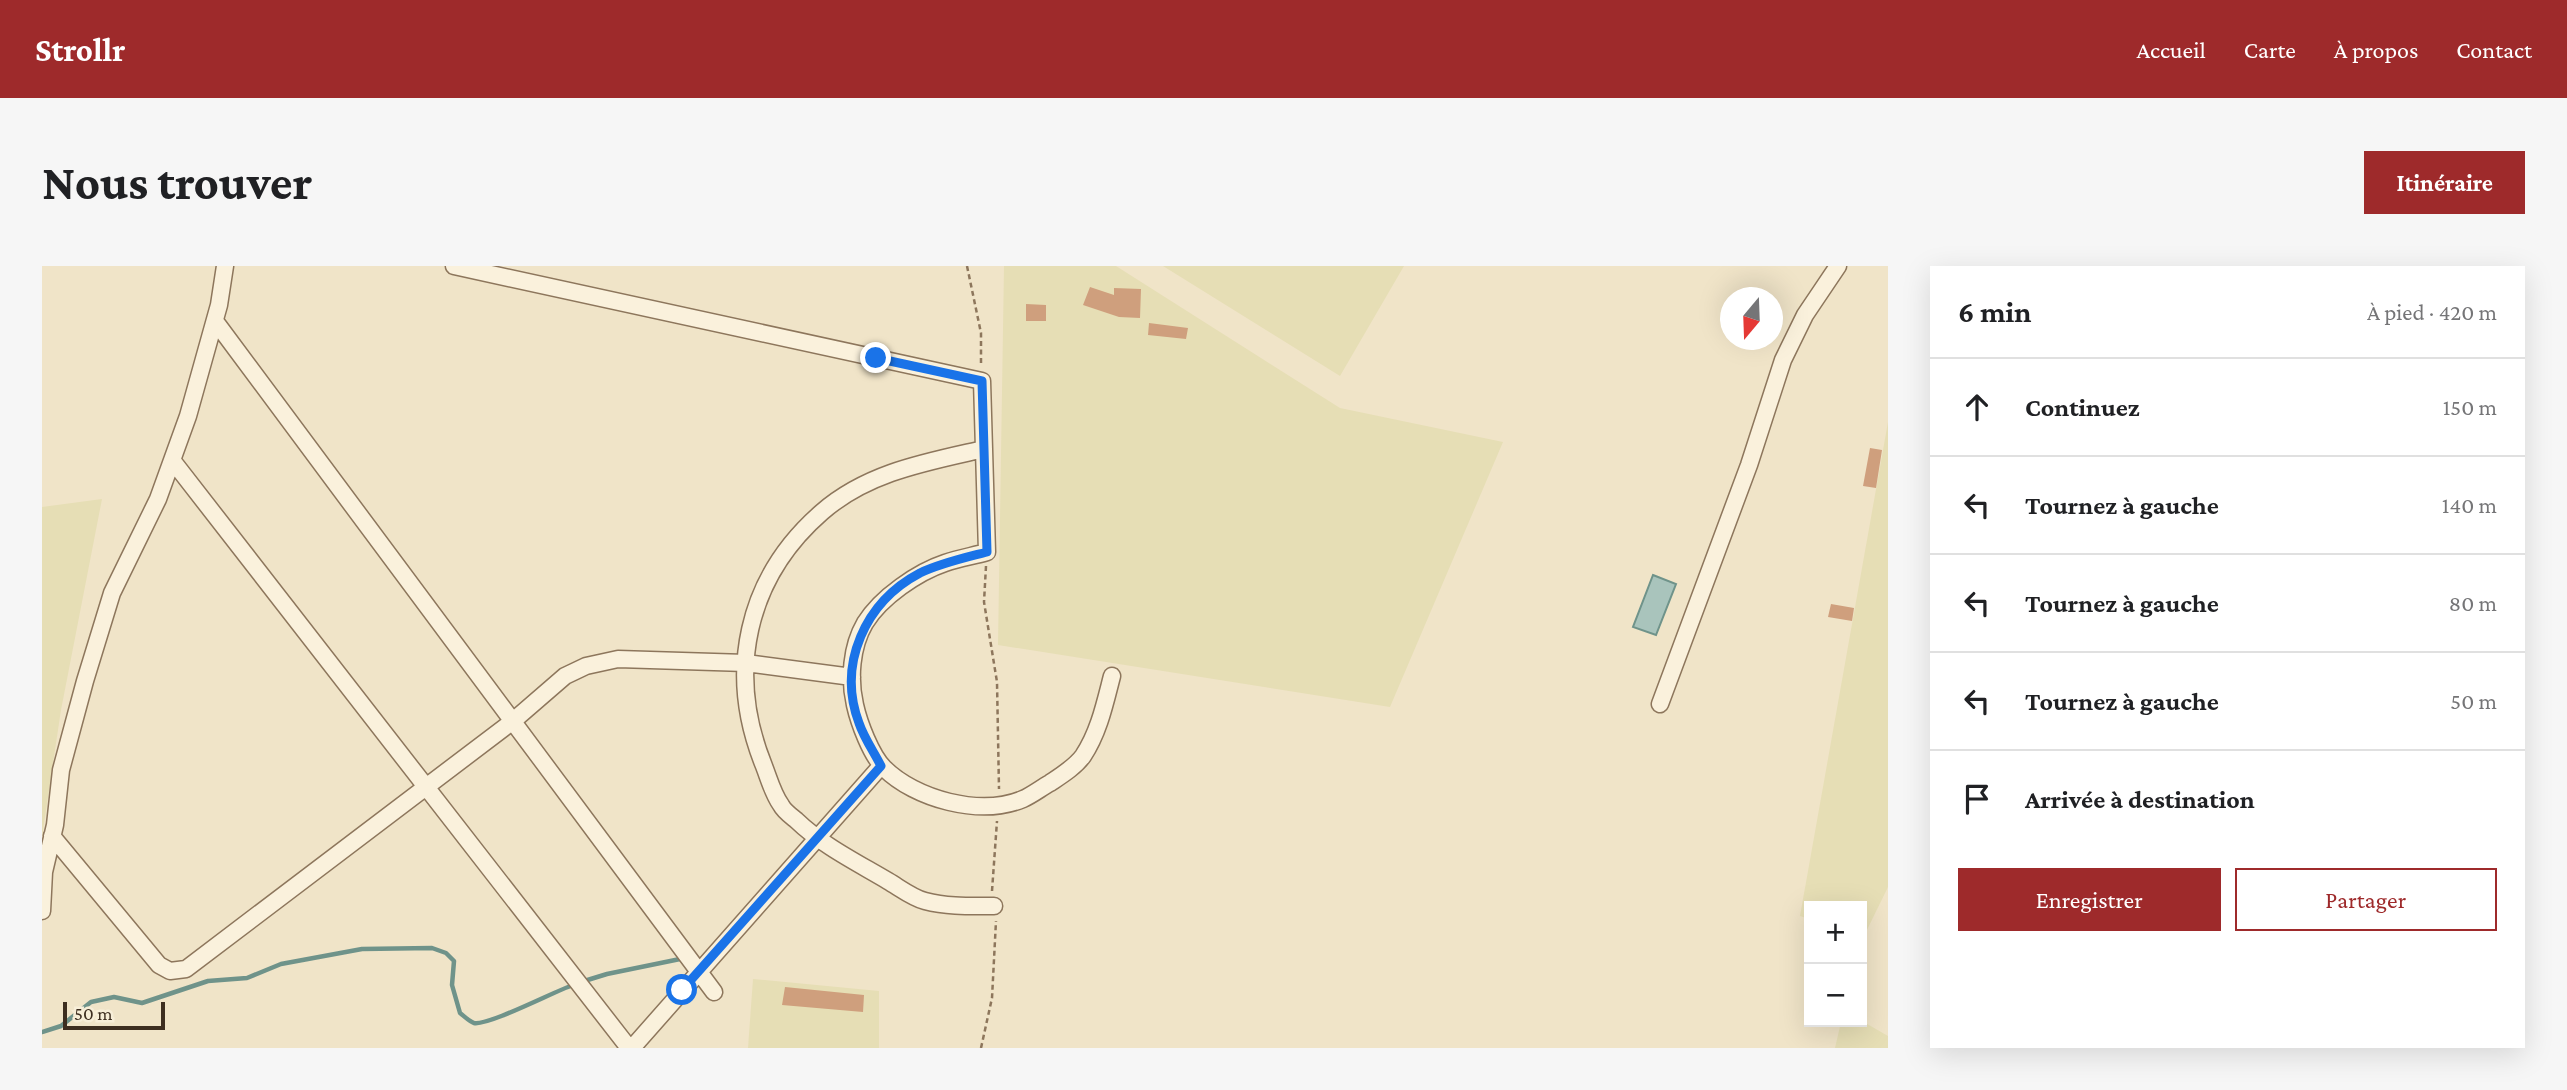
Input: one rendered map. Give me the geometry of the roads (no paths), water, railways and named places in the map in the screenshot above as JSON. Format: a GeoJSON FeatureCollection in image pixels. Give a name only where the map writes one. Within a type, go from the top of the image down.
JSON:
{"type":"FeatureCollection","features":[{"type":"Feature","properties":{"kind":"street"},"geometry":{"type":"LineString","coordinates":[[42,911],[44,872],[61,770],[112,593],[158,499],[188,416],[215,321],[225,266]]}},
{"type":"Feature","properties":{"kind":"street"},"geometry":{"type":"LineString","coordinates":[[454,266],[982,381],[987,552],[946,562],[918,574],[887,598],[865,623],[853,660],[851,690],[859,723],[881,766],[903,783],[933,798],[969,805],[998,805],[1022,799],[1064,774],[1082,757],[1100,723],[1112,676]]}},
{"type":"Feature","properties":{"kind":"street"},"geometry":{"type":"LineString","coordinates":[[1660,705],[1749,465],[1783,360],[1805,315],[1838,266]]}},
{"type":"Feature","properties":{"kind":"street"},"geometry":{"type":"LineString","coordinates":[[215,321],[714,992]]}},
{"type":"Feature","properties":{"kind":"street"},"geometry":{"type":"LineString","coordinates":[[984,449],[899,469],[860,486],[824,510],[791,542],[768,577],[751,618],[746,663],[747,714],[761,758],[781,806],[816,839],[923,901],[962,907],[994,906]]}},
{"type":"Feature","properties":{"kind":"street"},"geometry":{"type":"LineString","coordinates":[[172,460],[630,1048],[881,766]]}},
{"type":"Feature","properties":{"kind":"street"},"geometry":{"type":"LineString","coordinates":[[52,836],[159,965],[170,971],[186,969],[513,721],[565,676],[586,666],[618,659],[746,663],[852,677]]}},
{"type":"Feature","properties":{"kind":"water"},"geometry":{"type":"Polygon","coordinates":[[[1653,575],[1676,584],[1656,635],[1633,627],[1653,575]]]}},
{"type":"Feature","properties":{"kind":"waterway"},"geometry":{"type":"LineString","coordinates":[[42,1032],[61,1026],[91,1002],[114,997],[142,1003],[208,981],[247,978],[281,964],[362,949],[432,948],[446,953],[454,961],[452,985],[460,1013],[474,1023],[493,1019],[573,985]]}},
{"type":"Feature","properties":{"kind":"waterway"},"geometry":{"type":"LineString","coordinates":[[581,982],[685,958]]}}]}
